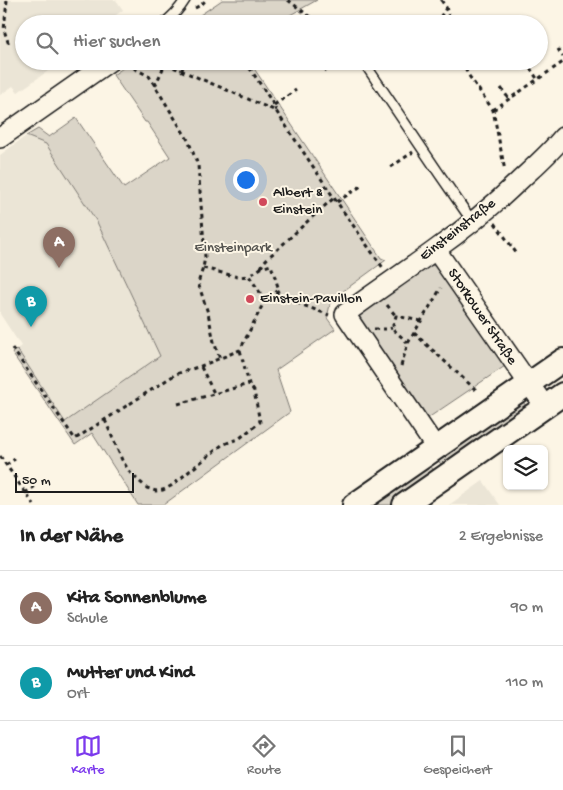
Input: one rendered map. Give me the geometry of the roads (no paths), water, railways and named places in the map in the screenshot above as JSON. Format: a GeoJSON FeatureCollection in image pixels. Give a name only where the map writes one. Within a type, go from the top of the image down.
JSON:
{"type":"FeatureCollection","features":[{"type":"Feature","properties":{"kind":"street"},"geometry":{"type":"LineString","coordinates":[[0,138],[97,70]]}},
{"type":"Feature","properties":{"kind":"street","name":"Einsteinstraße"},"geometry":{"type":"LineString","coordinates":[[436,448],[392,384],[338,315],[436,250],[510,190],[551,152],[563,137]]}},
{"type":"Feature","properties":{"kind":"street","name":"Storkower Straße"},"geometry":{"type":"LineString","coordinates":[[404,505],[554,400],[528,384],[436,250]]}},
{"type":"Feature","properties":{"kind":"street"},"geometry":{"type":"LineString","coordinates":[[354,505],[563,360]]}},
{"type":"Feature","properties":{"kind":"lane"},"geometry":{"type":"LineString","coordinates":[[175,15],[185,0]]}},
{"type":"Feature","properties":{"kind":"lane"},"geometry":{"type":"LineString","coordinates":[[369,70],[472,221]]}},
{"type":"Feature","properties":{"kind":"place","name":"Albert & Einstein"},"geometry":{"type":"Point","coordinates":[263,202]}},
{"type":"Feature","properties":{"kind":"place","name":"Kita Sonnenblume"},"geometry":{"type":"Point","coordinates":[59,268]}},
{"type":"Feature","properties":{"kind":"place","name":"Einstein-Pavillon"},"geometry":{"type":"Point","coordinates":[250,299]}},
{"type":"Feature","properties":{"kind":"place","name":"Mutter und Kind"},"geometry":{"type":"Point","coordinates":[31,327]}},
{"type":"Feature","properties":{"kind":"park label","name":"Einsteinpark"},"geometry":{"type":"Point","coordinates":[233,248]}}]}
